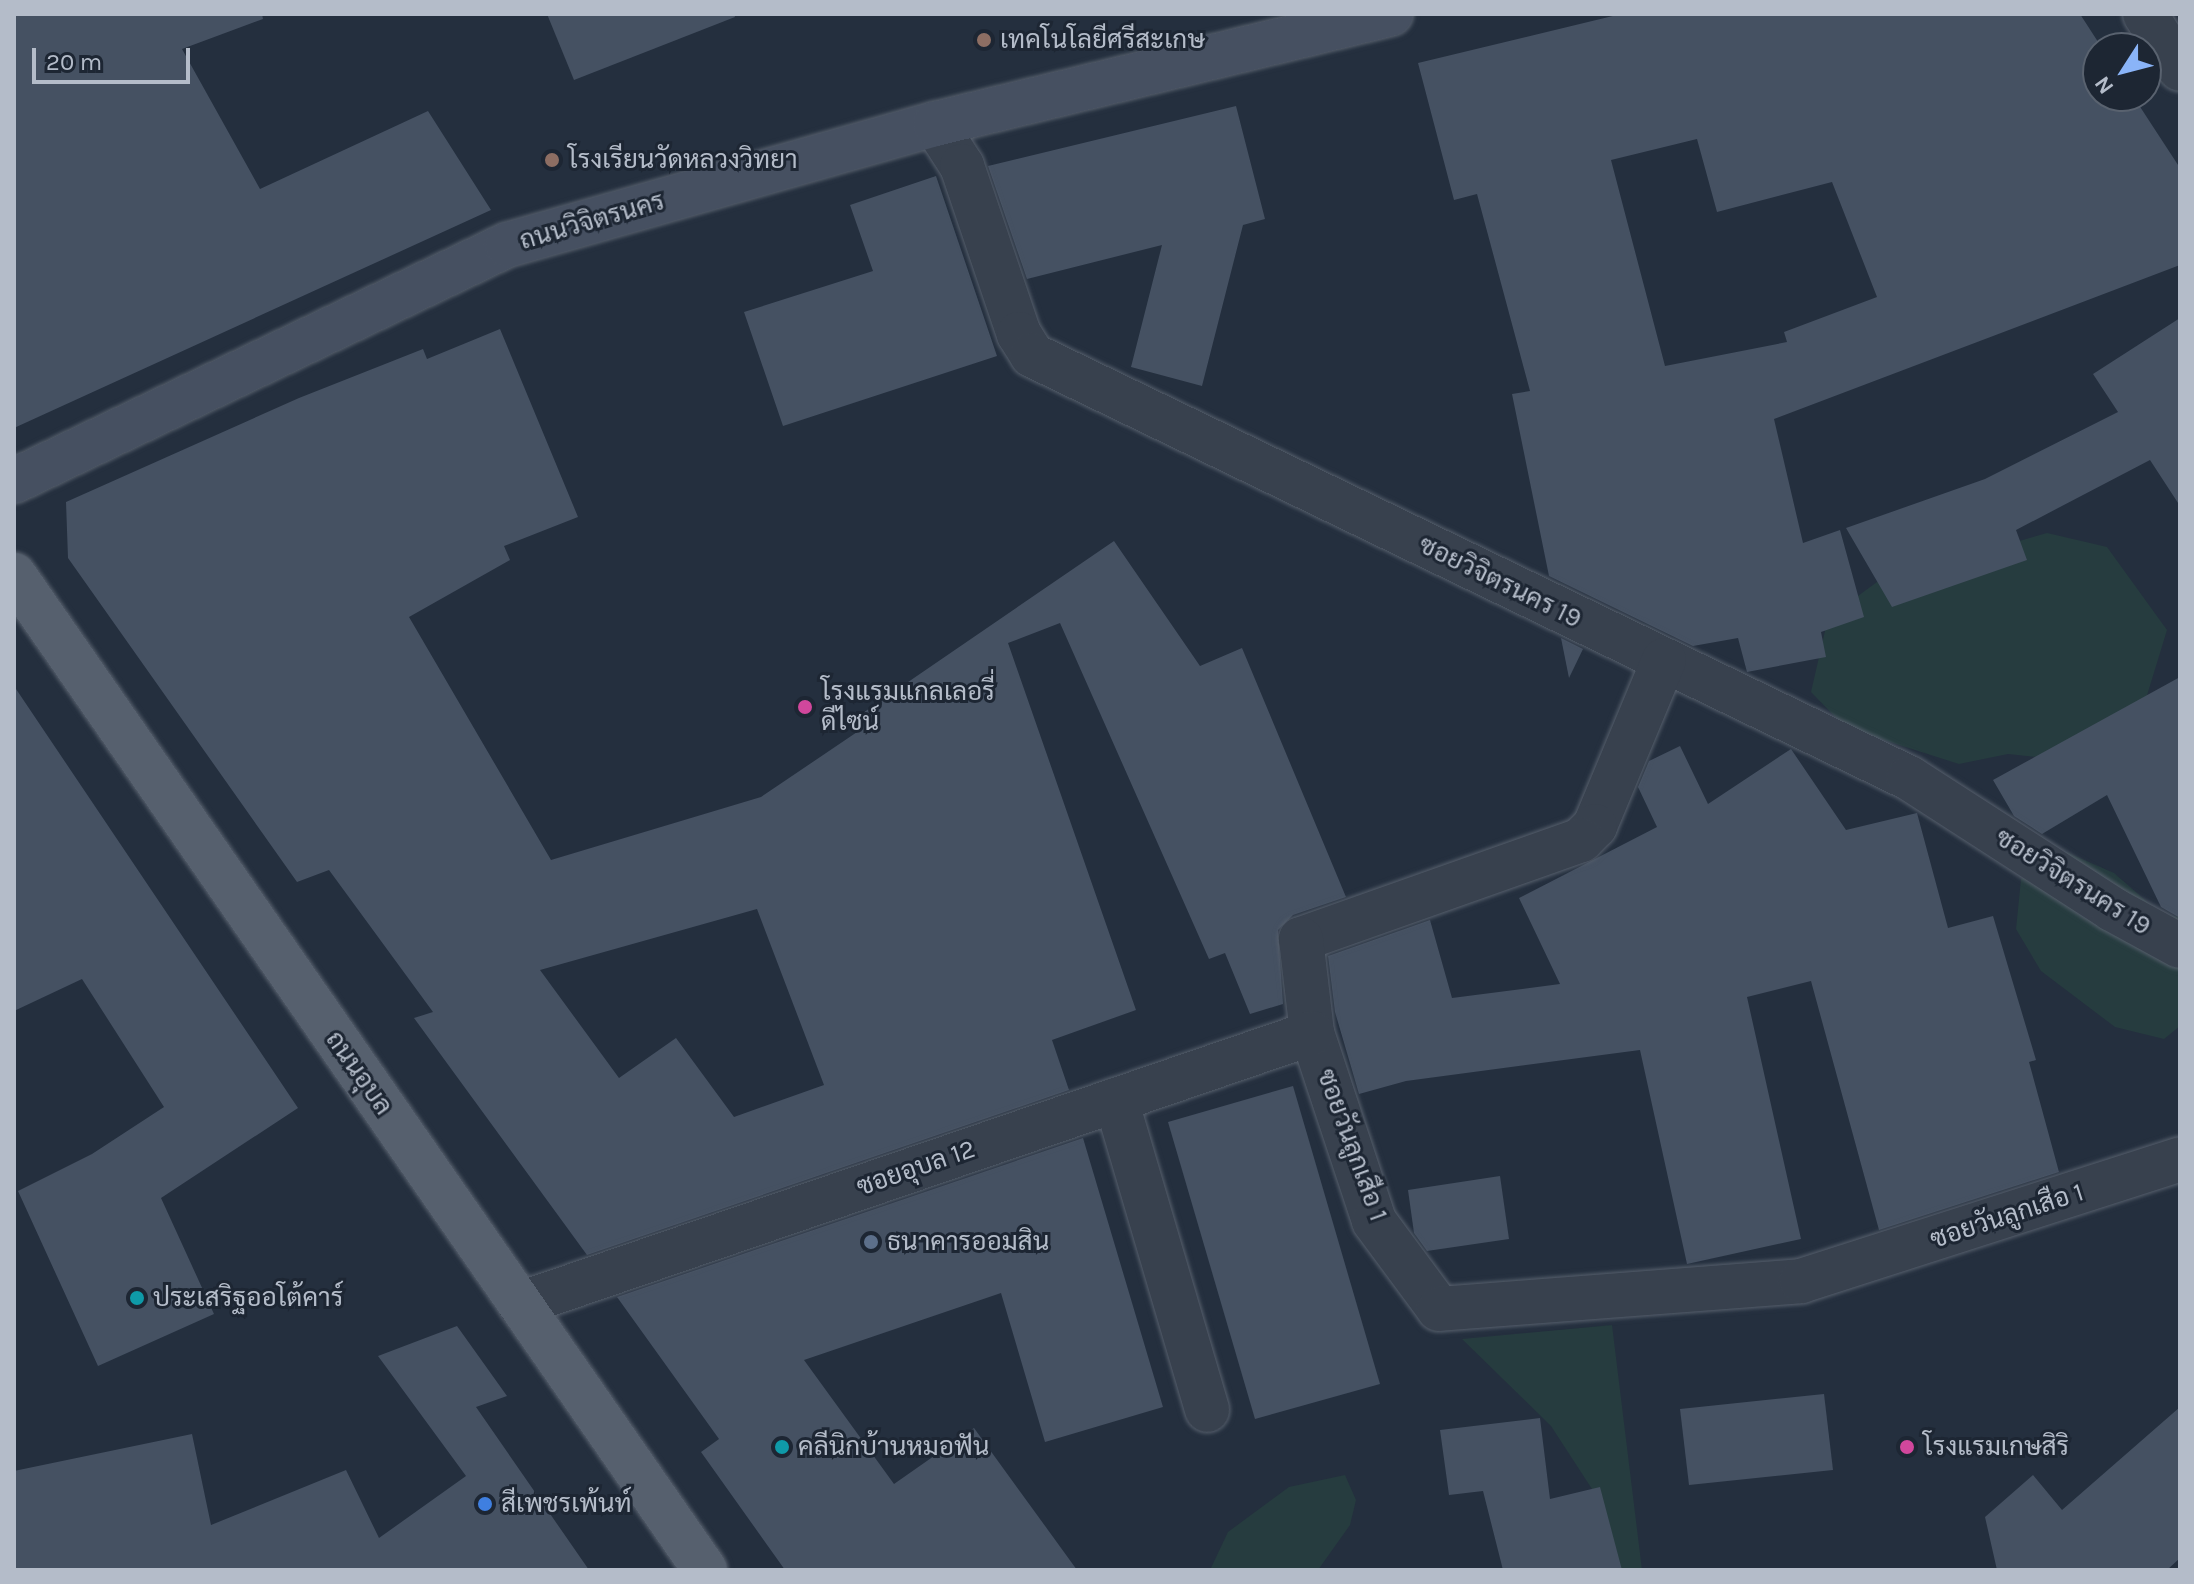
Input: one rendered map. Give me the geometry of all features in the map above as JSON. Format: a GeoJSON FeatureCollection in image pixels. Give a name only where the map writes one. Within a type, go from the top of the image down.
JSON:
{"type":"FeatureCollection","features":[{"type":"Feature","properties":{"kind":"main road","name":"ถนนอุบล"},"geometry":{"type":"LineString","coordinates":[[14,575],[705,1570]]}},
{"type":"Feature","properties":{"kind":"street","name":"ถนนวิจิตรนคร"},"geometry":{"type":"LineString","coordinates":[[14,481],[507,245],[935,124],[1391,14]]}},
{"type":"Feature","properties":{"kind":"street"},"geometry":{"type":"LineString","coordinates":[[2145,14],[2180,69]]}},
{"type":"Feature","properties":{"kind":"street","name":"ซอยวิจิตรนคร 19"},"geometry":{"type":"LineString","coordinates":[[935,124],[962,166],[1019,334],[1032,355],[1909,778],[2112,909],[2180,946]]}},
{"type":"Feature","properties":{"kind":"street","name":"ซอยวันลูกเสือ 1"},"geometry":{"type":"LineString","coordinates":[[1664,660],[1595,826],[1581,840],[1301,939],[1312,1033],[1374,1221],[1439,1309],[1801,1281],[2180,1159]]}},
{"type":"Feature","properties":{"kind":"street","name":"ซอยอุบล 12"},"geometry":{"type":"LineString","coordinates":[[520,1304],[1312,1033]]}},
{"type":"Feature","properties":{"kind":"street"},"geometry":{"type":"LineString","coordinates":[[1116,1100],[1207,1410]]}},
{"type":"Feature","properties":{"kind":"green space"},"geometry":{"type":"Polygon","coordinates":[[[2047,533],[2107,547],[2167,630],[2137,728],[2086,762],[2008,754],[1959,764],[1846,728],[1811,692],[1828,618],[1877,582],[2047,533]]]}},
{"type":"Feature","properties":{"kind":"green space"},"geometry":{"type":"Polygon","coordinates":[[[2066,852],[2114,873],[2161,914],[2180,917],[2180,1026],[2164,1039],[2115,1027],[2041,971],[2016,929],[2021,879],[2066,852]]]}},
{"type":"Feature","properties":{"kind":"green space"},"geometry":{"type":"Polygon","coordinates":[[[1612,1325],[1642,1570],[1619,1570],[1592,1489],[1551,1426],[1462,1339],[1612,1325]]]}},
{"type":"Feature","properties":{"kind":"green space"},"geometry":{"type":"Polygon","coordinates":[[[1345,1475],[1356,1500],[1350,1525],[1318,1570],[1210,1570],[1228,1532],[1289,1487],[1345,1475]]]}},
{"type":"Feature","properties":{"kind":"building"},"geometry":{"type":"Polygon","coordinates":[[[14,14],[262,14],[263,19],[182,49],[260,189],[428,111],[491,210],[14,428],[14,14]]]}},
{"type":"Feature","properties":{"kind":"building"},"geometry":{"type":"Polygon","coordinates":[[[547,14],[734,14],[735,17],[574,80],[547,14]]]}},
{"type":"Feature","properties":{"kind":"building"},"geometry":{"type":"Polygon","coordinates":[[[1621,14],[2080,14],[2092,32],[2082,32],[2082,112],[2143,112],[2180,168],[2180,265],[1774,419],[1803,543],[1840,530],[1864,617],[1821,632],[1826,657],[1747,672],[1738,638],[1693,646],[1549,576],[1512,394],[1530,391],[1477,194],[1454,200],[1418,63],[1621,14]],[[1697,139],[1611,160],[1665,366],[1787,342],[1784,332],[1877,297],[1832,182],[1717,212],[1697,139]]]}},
{"type":"Feature","properties":{"kind":"building"},"geometry":{"type":"Polygon","coordinates":[[[1236,106],[1265,219],[1243,225],[1202,386],[1131,367],[1162,245],[1027,279],[988,166],[1236,106]]]}},
{"type":"Feature","properties":{"kind":"building"},"geometry":{"type":"Polygon","coordinates":[[[936,176],[997,356],[783,426],[744,312],[873,271],[850,205],[936,176]]]}},
{"type":"Feature","properties":{"kind":"building"},"geometry":{"type":"Polygon","coordinates":[[[2180,318],[2180,506],[2150,460],[2016,530],[2027,560],[1892,607],[1846,528],[1985,479],[2118,412],[2093,374],[2180,318]]]}},
{"type":"Feature","properties":{"kind":"building"},"geometry":{"type":"Polygon","coordinates":[[[500,329],[578,517],[504,546],[510,560],[409,617],[551,860],[761,797],[863,728],[857,717],[1114,541],[1200,666],[1242,648],[1346,897],[1293,915],[1278,930],[1283,1004],[1250,1014],[1225,953],[1209,959],[1060,623],[1008,643],[1136,1010],[1052,1040],[1069,1090],[587,1255],[414,1018],[433,1012],[329,870],[297,882],[68,558],[66,502],[299,398],[423,349],[427,359],[500,329]],[[757,909],[540,970],[619,1078],[676,1038],[734,1117],[824,1085],[757,909]]]}},
{"type":"Feature","properties":{"kind":"building"},"geometry":{"type":"Polygon","coordinates":[[[1561,638],[1583,649],[1569,678],[1561,638]]]}},
{"type":"Feature","properties":{"kind":"building"},"geometry":{"type":"Polygon","coordinates":[[[2180,677],[2180,918],[2161,907],[2107,795],[2042,834],[2014,816],[1993,780],[2180,677]]]}},
{"type":"Feature","properties":{"kind":"building"},"geometry":{"type":"Polygon","coordinates":[[[14,686],[298,1108],[161,1198],[214,1314],[98,1366],[18,1191],[92,1154],[164,1107],[82,979],[14,1011],[14,686]]]}},
{"type":"Feature","properties":{"kind":"building"},"geometry":{"type":"Polygon","coordinates":[[[1680,746],[1708,804],[1791,749],[1846,830],[1917,813],[1948,928],[1993,916],[2036,1060],[2029,1062],[2059,1172],[1879,1230],[1811,981],[1747,997],[1801,1239],[1687,1264],[1640,1050],[1406,1081],[1359,1094],[1335,1012],[1328,956],[1430,920],[1452,998],[1560,984],[1519,898],[1657,827],[1638,787],[1649,761],[1680,746]]]}},
{"type":"Feature","properties":{"kind":"building"},"geometry":{"type":"Polygon","coordinates":[[[1293,1086],[1380,1384],[1255,1419],[1168,1122],[1293,1086]]]}},
{"type":"Feature","properties":{"kind":"building"},"geometry":{"type":"Polygon","coordinates":[[[1083,1138],[1163,1407],[1045,1442],[1001,1293],[804,1360],[894,1484],[974,1428],[1077,1570],[785,1570],[701,1452],[719,1439],[617,1297],[1083,1138]]]}},
{"type":"Feature","properties":{"kind":"building"},"geometry":{"type":"Polygon","coordinates":[[[1500,1176],[1509,1239],[1427,1251],[1414,1233],[1408,1190],[1500,1176]]]}},
{"type":"Feature","properties":{"kind":"building"},"geometry":{"type":"Polygon","coordinates":[[[457,1326],[507,1396],[476,1407],[589,1570],[14,1570],[14,1471],[192,1434],[211,1525],[346,1470],[379,1538],[466,1476],[378,1356],[457,1326]]]}},
{"type":"Feature","properties":{"kind":"building"},"geometry":{"type":"Polygon","coordinates":[[[1824,1394],[1833,1470],[1689,1485],[1680,1409],[1824,1394]]]}},
{"type":"Feature","properties":{"kind":"building"},"geometry":{"type":"Polygon","coordinates":[[[2180,1407],[2180,1558],[2167,1570],[1997,1570],[1985,1517],[2033,1475],[2062,1510],[2180,1407]]]}},
{"type":"Feature","properties":{"kind":"building"},"geometry":{"type":"Polygon","coordinates":[[[1540,1418],[1550,1499],[1600,1487],[1622,1570],[1503,1570],[1483,1491],[1449,1495],[1440,1430],[1540,1418]]]}},
{"type":"Feature","properties":{"kind":"place","name":"เทคโนโลยีศรีสะเกษ"},"geometry":{"type":"Point","coordinates":[984,40]}},
{"type":"Feature","properties":{"kind":"place","name":"โรงเรียนวัดหลวงวิทยา"},"geometry":{"type":"Point","coordinates":[552,160]}},
{"type":"Feature","properties":{"kind":"place","name":"โรงแรมแกลเลอรี่ ดีไซน์"},"geometry":{"type":"Point","coordinates":[805,707]}},
{"type":"Feature","properties":{"kind":"place","name":"ธนาคารออมสิน"},"geometry":{"type":"Point","coordinates":[871,1242]}},
{"type":"Feature","properties":{"kind":"place","name":"ประเสริฐออโต้คาร์"},"geometry":{"type":"Point","coordinates":[137,1298]}},
{"type":"Feature","properties":{"kind":"place","name":"คลีนิกบ้านหมอฟัน"},"geometry":{"type":"Point","coordinates":[782,1447]}},
{"type":"Feature","properties":{"kind":"place","name":"โรงแรมเกษสิริ"},"geometry":{"type":"Point","coordinates":[1907,1447]}},
{"type":"Feature","properties":{"kind":"place","name":"สีเพชรเพ้นท์"},"geometry":{"type":"Point","coordinates":[485,1504]}}]}
